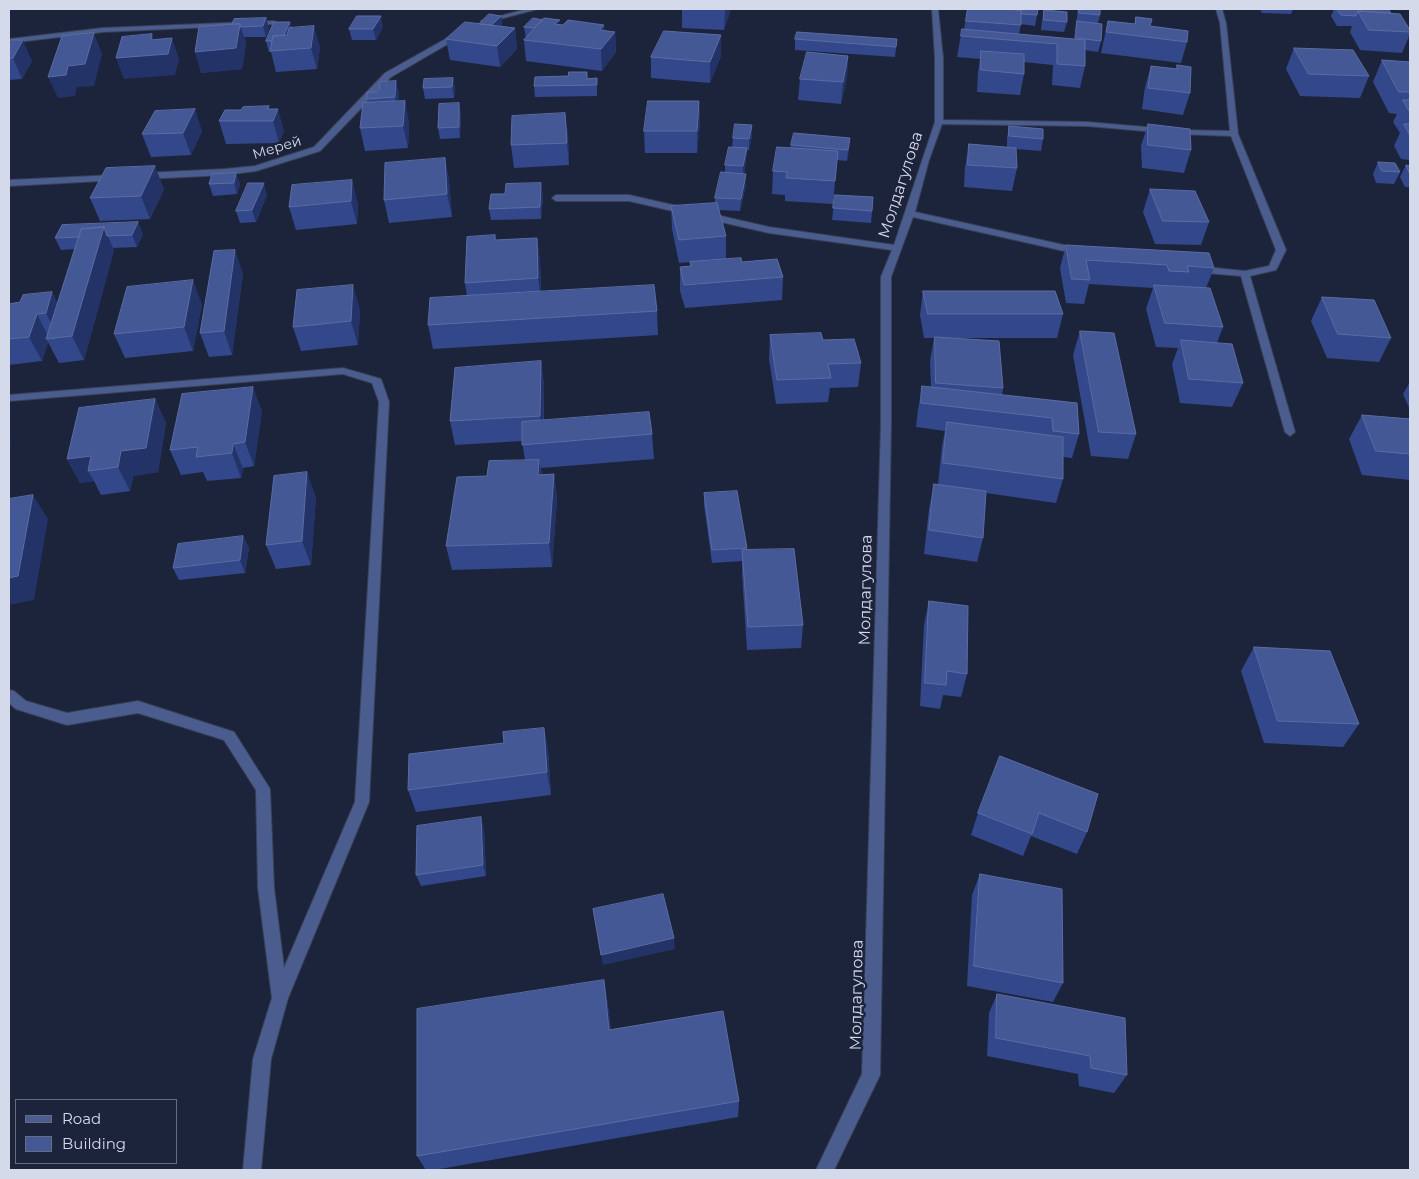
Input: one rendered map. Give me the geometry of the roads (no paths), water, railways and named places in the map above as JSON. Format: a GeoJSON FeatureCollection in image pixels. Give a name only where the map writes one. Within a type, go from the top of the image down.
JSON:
{"type":"FeatureCollection","features":[{"type":"Feature","properties":{"kind":"street","name":"Мерей"},"geometry":{"type":"LineString","coordinates":[[137,177],[225,172],[256,168],[317,149],[388,75],[489,18],[535,9]]}},
{"type":"Feature","properties":{"kind":"street","name":"Молдагулова"},"geometry":{"type":"LineString","coordinates":[[825,1170],[871,1075],[886,424],[886,277],[910,214],[925,160],[939,122],[939,58],[935,9]]}},
{"type":"Feature","properties":{"kind":"street"},"geometry":{"type":"LineString","coordinates":[[1188,268],[1245,274],[1273,268],[1281,250],[1234,134],[1223,22],[1219,9]]}},
{"type":"Feature","properties":{"kind":"street"},"geometry":{"type":"LineString","coordinates":[[9,41],[103,30],[274,23]]}},
{"type":"Feature","properties":{"kind":"street"},"geometry":{"type":"LineString","coordinates":[[939,122],[1087,124],[1180,132],[1234,134]]}},
{"type":"Feature","properties":{"kind":"street"},"geometry":{"type":"LineString","coordinates":[[9,183],[127,177]]}},
{"type":"Feature","properties":{"kind":"street"},"geometry":{"type":"LineString","coordinates":[[556,198],[629,198],[770,230],[897,248]]}},
{"type":"Feature","properties":{"kind":"street"},"geometry":{"type":"LineString","coordinates":[[910,214],[1089,254]]}},
{"type":"Feature","properties":{"kind":"street"},"geometry":{"type":"LineString","coordinates":[[1245,274],[1290,432]]}},
{"type":"Feature","properties":{"kind":"street"},"geometry":{"type":"LineString","coordinates":[[9,398],[343,371],[377,381],[384,402],[362,802],[280,998],[262,1059],[252,1170]]}},
{"type":"Feature","properties":{"kind":"street"},"geometry":{"type":"LineString","coordinates":[[9,695],[21,705],[67,719],[138,707],[229,736],[263,789],[266,888],[280,998]]}}]}
